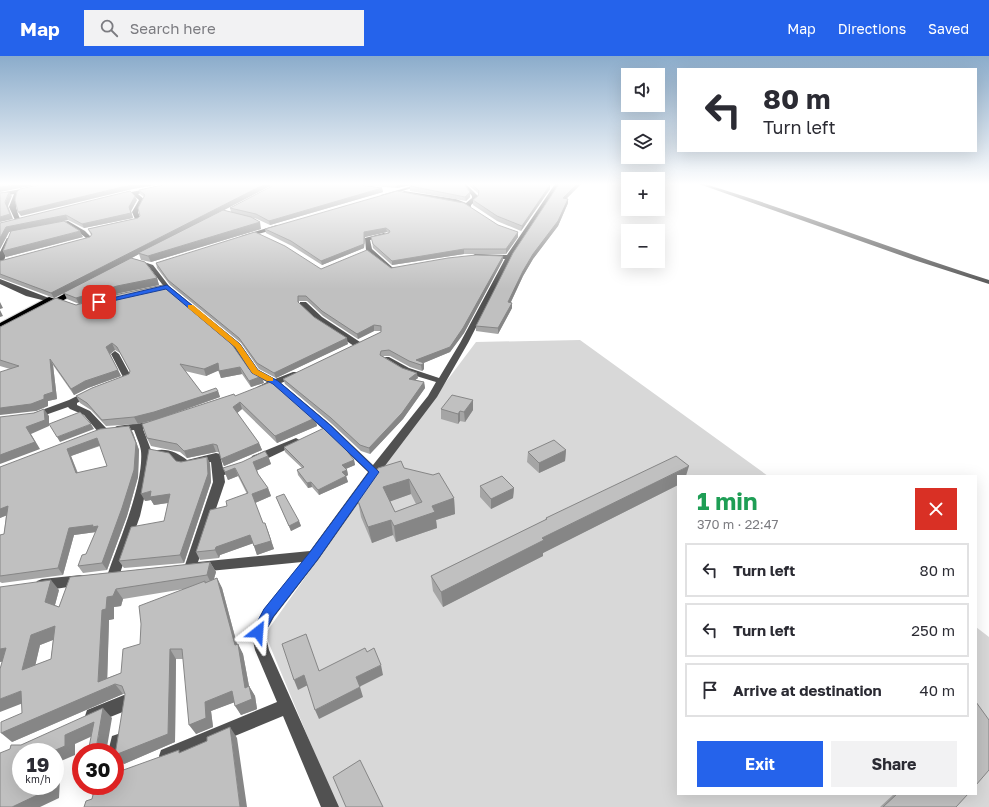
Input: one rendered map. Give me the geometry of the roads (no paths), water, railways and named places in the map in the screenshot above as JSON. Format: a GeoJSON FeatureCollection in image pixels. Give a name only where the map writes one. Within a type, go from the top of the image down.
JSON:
{"type":"FeatureCollection","features":[{"type":"Feature","properties":{"kind":"main road"},"geometry":{"type":"LineString","coordinates":[[0,331],[78,286]]}},
{"type":"Feature","properties":{"kind":"main road"},"geometry":{"type":"LineString","coordinates":[[0,326],[85,286]]}},
{"type":"Feature","properties":{"kind":"street"},"geometry":{"type":"LineString","coordinates":[[17,219],[19,223],[25,219]]}},
{"type":"Feature","properties":{"kind":"street"},"geometry":{"type":"LineString","coordinates":[[120,224],[138,219]]}},
{"type":"Feature","properties":{"kind":"street"},"geometry":{"type":"LineString","coordinates":[[330,807],[262,650],[258,632],[269,613],[314,556],[374,472],[432,397],[464,343],[520,234],[531,219]]}},
{"type":"Feature","properties":{"kind":"street"},"geometry":{"type":"LineString","coordinates":[[808,219],[917,259],[989,282]]}},
{"type":"Feature","properties":{"kind":"street"},"geometry":{"type":"LineString","coordinates":[[47,227],[68,222],[87,232],[90,239],[71,244]]}},
{"type":"Feature","properties":{"kind":"street"},"geometry":{"type":"LineString","coordinates":[[260,223],[270,229]]}},
{"type":"Feature","properties":{"kind":"street"},"geometry":{"type":"LineString","coordinates":[[239,238],[260,235],[270,229],[282,226]]}},
{"type":"Feature","properties":{"kind":"street"},"geometry":{"type":"LineString","coordinates":[[8,261],[0,263],[4,249],[11,234]]}},
{"type":"Feature","properties":{"kind":"street"},"geometry":{"type":"LineString","coordinates":[[386,234],[367,239],[369,250],[391,269],[406,266]]}},
{"type":"Feature","properties":{"kind":"street"},"geometry":{"type":"LineString","coordinates":[[362,252],[369,250]]}},
{"type":"Feature","properties":{"kind":"street"},"geometry":{"type":"LineString","coordinates":[[465,256],[493,255],[509,257]]}},
{"type":"Feature","properties":{"kind":"street"},"geometry":{"type":"LineString","coordinates":[[133,260],[153,265],[163,287],[237,346],[255,372],[276,383],[327,427],[374,472]]}},
{"type":"Feature","properties":{"kind":"street"},"geometry":{"type":"LineString","coordinates":[[0,281],[69,305]]}},
{"type":"Feature","properties":{"kind":"street"},"geometry":{"type":"LineString","coordinates":[[0,288],[8,285]]}},
{"type":"Feature","properties":{"kind":"street"},"geometry":{"type":"LineString","coordinates":[[303,304],[319,319],[361,343],[346,350]]}},
{"type":"Feature","properties":{"kind":"street"},"geometry":{"type":"LineString","coordinates":[[111,384],[128,378],[115,354]]}},
{"type":"Feature","properties":{"kind":"street"},"geometry":{"type":"LineString","coordinates":[[386,359],[406,370],[441,381]]}},
{"type":"Feature","properties":{"kind":"street"},"geometry":{"type":"LineString","coordinates":[[254,390],[276,383],[306,370]]}},
{"type":"Feature","properties":{"kind":"street"},"geometry":{"type":"LineString","coordinates":[[23,417],[38,415],[72,402],[99,389]]}},
{"type":"Feature","properties":{"kind":"street"},"geometry":{"type":"LineString","coordinates":[[72,402],[73,407],[87,413],[99,432],[138,428],[166,421]]}},
{"type":"Feature","properties":{"kind":"street"},"geometry":{"type":"LineString","coordinates":[[218,474],[241,466],[327,427]]}},
{"type":"Feature","properties":{"kind":"street"},"geometry":{"type":"LineString","coordinates":[[113,576],[134,516],[144,477],[146,450],[138,428]]}},
{"type":"Feature","properties":{"kind":"street"},"geometry":{"type":"LineString","coordinates":[[146,450],[176,456],[186,464],[216,457],[219,482],[190,568]]}},
{"type":"Feature","properties":{"kind":"street"},"geometry":{"type":"LineString","coordinates":[[174,569],[314,556]]}},
{"type":"Feature","properties":{"kind":"street"},"geometry":{"type":"LineString","coordinates":[[30,587],[128,574]]}},
{"type":"Feature","properties":{"kind":"street"},"geometry":{"type":"LineString","coordinates":[[81,721],[124,702],[118,743]]}},
{"type":"Feature","properties":{"kind":"street"},"geometry":{"type":"LineString","coordinates":[[151,762],[287,706]]}}]}
